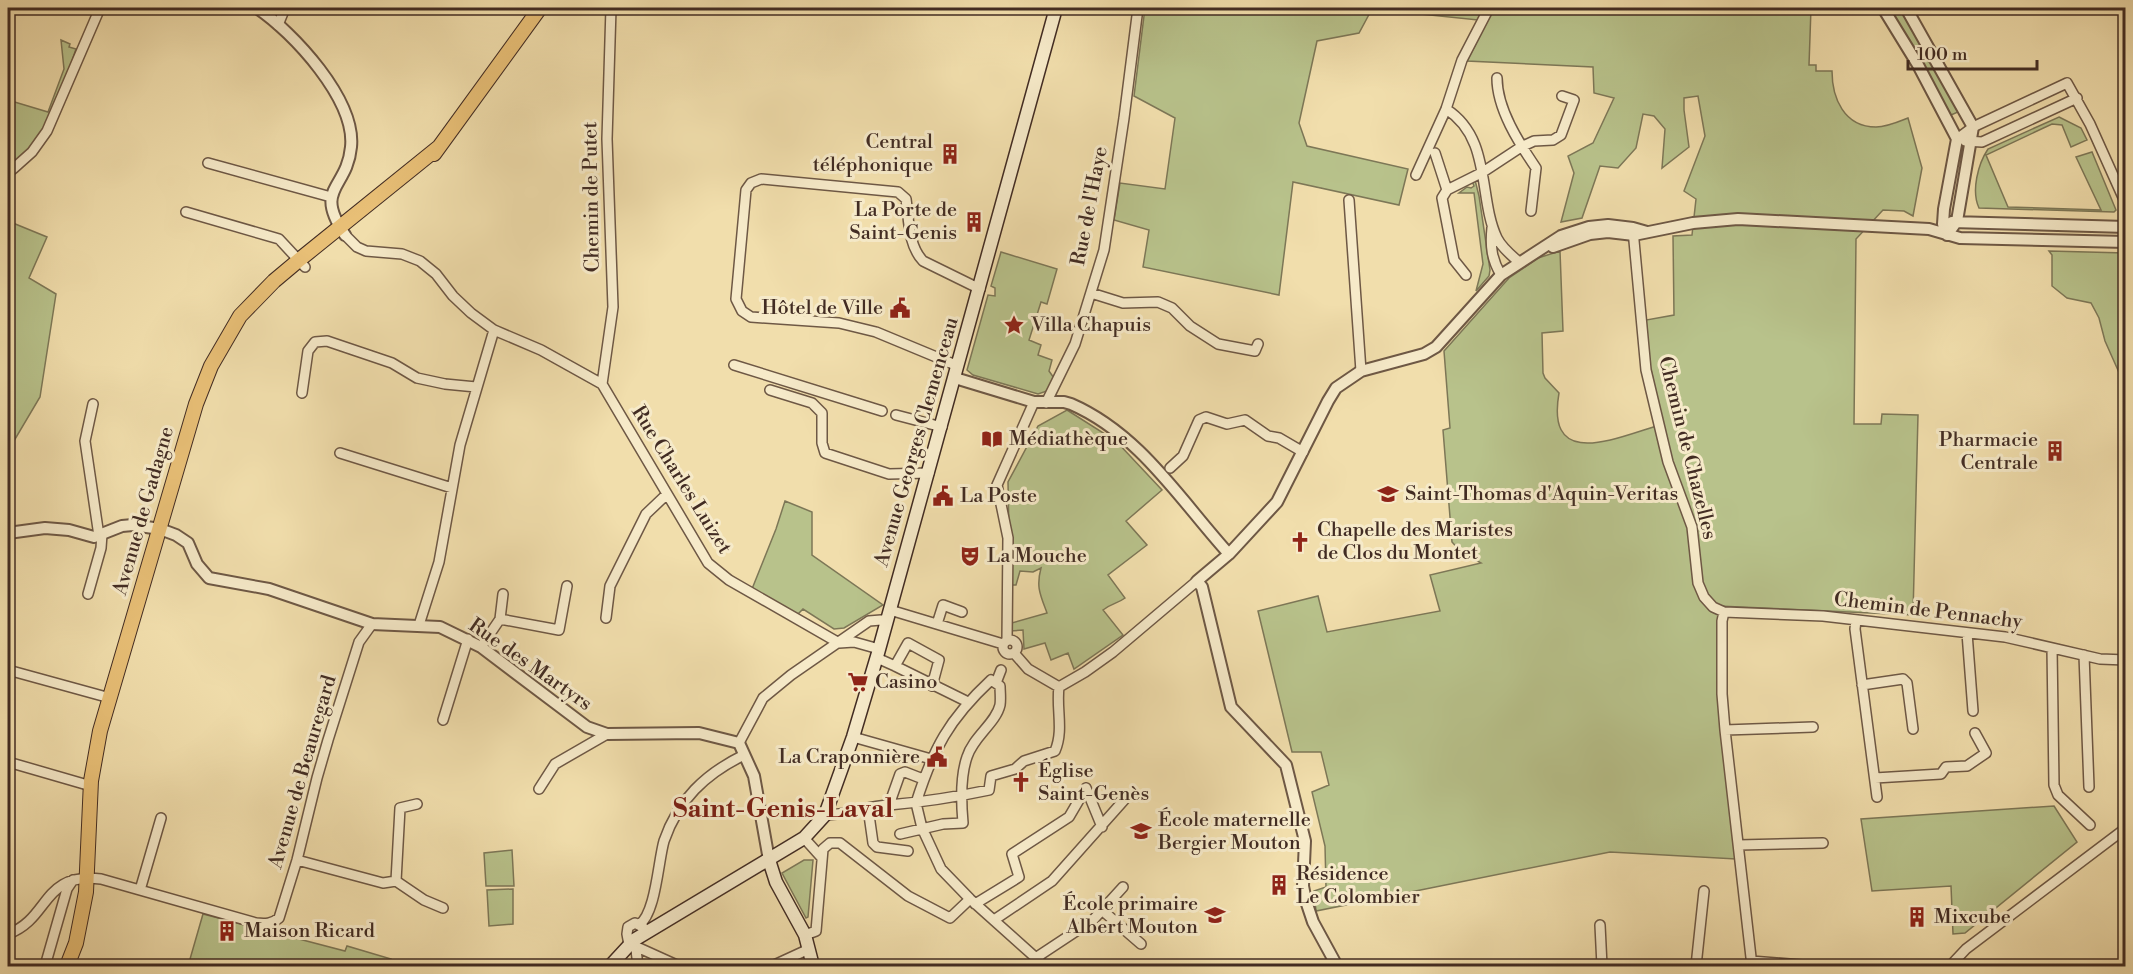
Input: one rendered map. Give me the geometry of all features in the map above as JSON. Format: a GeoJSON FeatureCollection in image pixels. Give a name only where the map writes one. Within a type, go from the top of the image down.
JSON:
{"type":"FeatureCollection","features":[{"type":"Feature","properties":{"kind":"main road","name":"Avenue de Gadagne"},"geometry":{"type":"LineString","coordinates":[[67,966],[78,933],[88,878],[91,786],[100,731],[196,404],[207,376],[240,316],[274,281],[302,263],[342,231],[439,147],[540,8]]}},
{"type":"Feature","properties":{"kind":"main road","name":"Avenue Georges Clemenceau"},"geometry":{"type":"LineString","coordinates":[[610,966],[633,944],[644,928],[769,860],[804,838],[825,815],[853,737],[889,616],[1056,8]]}},
{"type":"Feature","properties":{"kind":"main road"},"geometry":{"type":"LineString","coordinates":[[769,860],[776,882],[805,935],[813,966]]}},
{"type":"Feature","properties":{"kind":"street"},"geometry":{"type":"LineString","coordinates":[[8,172],[32,152],[47,131],[100,8]]}},
{"type":"Feature","properties":{"kind":"street"},"geometry":{"type":"LineString","coordinates":[[257,8],[311,57],[343,109],[349,125],[351,144],[348,163],[331,197],[331,210],[342,231],[357,247],[366,252],[396,253],[420,261],[436,274],[471,313],[494,330],[541,350],[602,384]]}},
{"type":"Feature","properties":{"kind":"street"},"geometry":{"type":"LineString","coordinates":[[278,25],[285,8]]}},
{"type":"Feature","properties":{"kind":"street","name":"Chemin de Putet"},"geometry":{"type":"LineString","coordinates":[[602,384],[613,307],[607,139],[610,8]]}},
{"type":"Feature","properties":{"kind":"street","name":"Rue de l'Haye"},"geometry":{"type":"LineString","coordinates":[[1046,403],[1075,344],[1104,250],[1138,8]]}},
{"type":"Feature","properties":{"kind":"street"},"geometry":{"type":"LineString","coordinates":[[1416,175],[1446,109],[1462,60],[1489,8]]}},
{"type":"Feature","properties":{"kind":"street"},"geometry":{"type":"LineString","coordinates":[[1883,8],[1918,65],[1953,127],[1957,139],[1943,224],[1947,235]]}},
{"type":"Feature","properties":{"kind":"street"},"geometry":{"type":"LineString","coordinates":[[1906,8],[1973,127],[1957,221],[1947,235]]}},
{"type":"Feature","properties":{"kind":"street"},"geometry":{"type":"LineString","coordinates":[[1497,78],[1497,90],[1517,141],[1536,168],[1531,211]]}},
{"type":"Feature","properties":{"kind":"street"},"geometry":{"type":"LineString","coordinates":[[1957,139],[1973,127],[2067,83],[2077,98],[2126,204]]}},
{"type":"Feature","properties":{"kind":"street"},"geometry":{"type":"LineString","coordinates":[[1466,275],[1454,260],[1442,198],[1447,190],[1483,172],[1521,147],[1534,141],[1553,140],[1561,135],[1574,100],[1562,96]]}},
{"type":"Feature","properties":{"kind":"street"},"geometry":{"type":"LineString","coordinates":[[1957,139],[1971,143],[1982,142],[2077,98]]}},
{"type":"Feature","properties":{"kind":"street"},"geometry":{"type":"LineString","coordinates":[[1446,109],[1466,126],[1483,172],[1492,226],[1492,259],[1501,275]]}},
{"type":"Feature","properties":{"kind":"street"},"geometry":{"type":"LineString","coordinates":[[1435,153],[1447,190]]}},
{"type":"Feature","properties":{"kind":"street"},"geometry":{"type":"LineString","coordinates":[[208,164],[331,197]]}},
{"type":"Feature","properties":{"kind":"street"},"geometry":{"type":"LineString","coordinates":[[980,289],[923,261],[918,256],[911,237],[906,199],[898,192],[761,179],[751,183],[746,190],[736,299],[742,311],[751,316],[839,322],[876,332],[957,372],[1034,402],[1071,404],[1124,436],[1136,447],[1229,554]]}},
{"type":"Feature","properties":{"kind":"street"},"geometry":{"type":"LineString","coordinates":[[1349,200],[1361,371]]}},
{"type":"Feature","properties":{"kind":"street"},"geometry":{"type":"LineString","coordinates":[[186,212],[279,239],[302,263]]}},
{"type":"Feature","properties":{"kind":"street"},"geometry":{"type":"LineString","coordinates":[[1059,687],[1113,652],[1229,554],[1277,502],[1333,392],[1346,380],[1361,371],[1424,354],[1436,347],[1501,275],[1575,230],[1608,225],[1647,232],[1693,223],[1738,219],[1929,229],[1960,238],[2126,242]]}},
{"type":"Feature","properties":{"kind":"street"},"geometry":{"type":"LineString","coordinates":[[1929,229],[1957,221],[2126,227]]}},
{"type":"Feature","properties":{"kind":"street"},"geometry":{"type":"LineString","coordinates":[[1492,226],[1501,244],[1519,262]]}},
{"type":"Feature","properties":{"kind":"street","name":"Chemin de Chazelles"},"geometry":{"type":"LineString","coordinates":[[1633,231],[1650,393],[1668,462],[1692,527],[1698,583],[1704,597],[1713,607],[1724,612]]}},
{"type":"Feature","properties":{"kind":"street"},"geometry":{"type":"LineString","coordinates":[[1091,293],[1123,303],[1158,302],[1172,308],[1191,326],[1218,344],[1255,351],[1258,344]]}},
{"type":"Feature","properties":{"kind":"street"},"geometry":{"type":"LineString","coordinates":[[419,625],[439,562],[460,445],[494,330]]}},
{"type":"Feature","properties":{"kind":"street"},"geometry":{"type":"LineString","coordinates":[[302,393],[309,351],[315,342],[327,341],[392,363],[417,378],[476,387]]}},
{"type":"Feature","properties":{"kind":"street"},"geometry":{"type":"LineString","coordinates":[[734,364],[882,411]]}},
{"type":"Feature","properties":{"kind":"street","name":"Rue Charles Luizet"},"geometry":{"type":"LineString","coordinates":[[602,384],[708,563],[729,580],[839,643],[854,642],[878,653],[932,686],[968,702]]}},
{"type":"Feature","properties":{"kind":"street"},"geometry":{"type":"LineString","coordinates":[[770,390],[812,403],[822,414],[822,443],[825,453],[889,474],[929,473]]}},
{"type":"Feature","properties":{"kind":"street"},"geometry":{"type":"LineString","coordinates":[[900,834],[922,828],[963,823],[961,796],[967,757],[975,740],[995,715],[1000,704],[998,684],[1006,654],[1008,538],[996,484],[1034,402]]}},
{"type":"Feature","properties":{"kind":"street"},"geometry":{"type":"LineString","coordinates":[[88,594],[101,548],[85,441],[93,404]]}},
{"type":"Feature","properties":{"kind":"street"},"geometry":{"type":"LineString","coordinates":[[896,415],[942,427]]}},
{"type":"Feature","properties":{"kind":"street"},"geometry":{"type":"LineString","coordinates":[[1170,468],[1183,456],[1199,420],[1206,417],[1227,424],[1245,420],[1268,436],[1279,438],[1302,452]]}},
{"type":"Feature","properties":{"kind":"street"},"geometry":{"type":"LineString","coordinates":[[340,453],[452,488]]}},
{"type":"Feature","properties":{"kind":"street"},"geometry":{"type":"LineString","coordinates":[[606,618],[610,586],[646,514],[667,494]]}},
{"type":"Feature","properties":{"kind":"street","name":"Rue des Martyrs"},"geometry":{"type":"LineString","coordinates":[[8,533],[45,528],[69,530],[94,537],[122,526],[160,529],[188,543],[197,564],[208,578],[269,589],[372,624],[440,627],[468,639],[587,727],[607,734],[699,733],[739,743]]}},
{"type":"Feature","properties":{"kind":"street"},"geometry":{"type":"LineString","coordinates":[[1197,581],[1202,587],[1231,707],[1286,765],[1305,841],[1303,886],[1306,901],[1313,922],[1337,966]]}},
{"type":"Feature","properties":{"kind":"street"},"geometry":{"type":"LineString","coordinates":[[500,619],[559,630],[567,586]]}},
{"type":"Feature","properties":{"kind":"street"},"geometry":{"type":"LineString","coordinates":[[481,647],[500,619],[502,594]]}},
{"type":"Feature","properties":{"kind":"street"},"geometry":{"type":"LineString","coordinates":[[937,624],[943,605],[962,612]]}},
{"type":"Feature","properties":{"kind":"street"},"geometry":{"type":"LineString","coordinates":[[1724,612],[1722,694],[1752,964],[1814,966]]}},
{"type":"Feature","properties":{"kind":"street","name":"Chemin de Pennachy"},"geometry":{"type":"LineString","coordinates":[[1724,612],[1823,616],[2005,637],[2100,659],[2125,660],[2126,627]]}},
{"type":"Feature","properties":{"kind":"street"},"geometry":{"type":"LineString","coordinates":[[769,860],[754,776],[739,743],[763,698],[791,675],[869,621],[881,620],[889,616],[937,624],[1006,654],[1059,687]]}},
{"type":"Feature","properties":{"kind":"street"},"geometry":{"type":"LineString","coordinates":[[1856,620],[1855,629],[1877,797]]}},
{"type":"Feature","properties":{"kind":"street","name":"Avenue de Beauregard"},"geometry":{"type":"LineString","coordinates":[[140,890],[265,924],[279,918],[297,860],[317,778],[359,642],[372,624]]}},
{"type":"Feature","properties":{"kind":"street"},"geometry":{"type":"LineString","coordinates":[[1966,633],[1973,711]]}},
{"type":"Feature","properties":{"kind":"street"},"geometry":{"type":"LineString","coordinates":[[443,720],[468,639]]}},
{"type":"Feature","properties":{"kind":"street"},"geometry":{"type":"LineString","coordinates":[[896,666],[908,643],[939,660],[932,686]]}},
{"type":"Feature","properties":{"kind":"street"},"geometry":{"type":"LineString","coordinates":[[2052,648],[2054,785],[2058,795],[2090,825]]}},
{"type":"Feature","properties":{"kind":"street"},"geometry":{"type":"LineString","coordinates":[[2084,655],[2089,787]]}},
{"type":"Feature","properties":{"kind":"street"},"geometry":{"type":"LineString","coordinates":[[8,670],[110,698]]}},
{"type":"Feature","properties":{"kind":"street"},"geometry":{"type":"LineString","coordinates":[[1862,685],[1903,679],[1908,683],[1913,729]]}},
{"type":"Feature","properties":{"kind":"street"},"geometry":{"type":"LineString","coordinates":[[998,684],[991,680],[968,702],[951,723],[931,759],[916,803],[922,828],[941,869],[972,902],[1045,966]]}},
{"type":"Feature","properties":{"kind":"street"},"geometry":{"type":"LineString","coordinates":[[825,815],[916,803],[989,790],[991,776],[1015,769],[1024,761],[1055,751],[1058,745],[1060,720],[1057,699],[1059,687]]}},
{"type":"Feature","properties":{"kind":"street"},"geometry":{"type":"LineString","coordinates":[[1725,730],[1814,727]]}},
{"type":"Feature","properties":{"kind":"street"},"geometry":{"type":"LineString","coordinates":[[1875,778],[1941,774],[1946,767],[1967,766],[1986,753],[1975,733]]}},
{"type":"Feature","properties":{"kind":"street"},"geometry":{"type":"LineString","coordinates":[[539,789],[555,764],[607,734]]}},
{"type":"Feature","properties":{"kind":"street"},"geometry":{"type":"LineString","coordinates":[[853,737],[931,759]]}},
{"type":"Feature","properties":{"kind":"street"},"geometry":{"type":"LineString","coordinates":[[644,928],[664,843],[681,804],[696,787],[720,767],[744,755]]}},
{"type":"Feature","properties":{"kind":"street"},"geometry":{"type":"LineString","coordinates":[[8,762],[91,786]]}},
{"type":"Feature","properties":{"kind":"street"},"geometry":{"type":"LineString","coordinates":[[889,805],[900,774],[905,772],[923,779]]}},
{"type":"Feature","properties":{"kind":"street"},"geometry":{"type":"LineString","coordinates":[[805,935],[816,931],[823,849],[830,843],[840,843],[908,896],[950,918],[972,902],[1019,877],[1012,854],[1069,817],[1086,788],[1102,827]]}},
{"type":"Feature","properties":{"kind":"street"},"geometry":{"type":"LineString","coordinates":[[994,920],[1052,881],[1125,799]]}},
{"type":"Feature","properties":{"kind":"street"},"geometry":{"type":"LineString","coordinates":[[396,880],[400,808],[417,804]]}},
{"type":"Feature","properties":{"kind":"street"},"geometry":{"type":"LineString","coordinates":[[868,808],[873,843],[877,847],[908,851]]}},
{"type":"Feature","properties":{"kind":"street"},"geometry":{"type":"LineString","coordinates":[[8,934],[22,927],[60,885],[73,880],[101,879],[140,890],[161,819]]}},
{"type":"Feature","properties":{"kind":"street"},"geometry":{"type":"LineString","coordinates":[[1950,966],[1966,949],[2126,828]]}},
{"type":"Feature","properties":{"kind":"street"},"geometry":{"type":"LineString","coordinates":[[804,838],[822,858]]}},
{"type":"Feature","properties":{"kind":"street"},"geometry":{"type":"LineString","coordinates":[[1739,845],[1823,843]]}},
{"type":"Feature","properties":{"kind":"street"},"geometry":{"type":"LineString","coordinates":[[297,860],[383,883],[396,880],[424,900],[443,908]]}},
{"type":"Feature","properties":{"kind":"street"},"geometry":{"type":"LineString","coordinates":[[45,966],[67,889],[73,880]]}},
{"type":"Feature","properties":{"kind":"street"},"geometry":{"type":"LineString","coordinates":[[1037,957],[1093,920],[1123,887]]}},
{"type":"Feature","properties":{"kind":"street"},"geometry":{"type":"LineString","coordinates":[[1696,966],[1704,891]]}},
{"type":"Feature","properties":{"kind":"street"},"geometry":{"type":"LineString","coordinates":[[1103,911],[1141,944]]}},
{"type":"Feature","properties":{"kind":"street"},"geometry":{"type":"LineString","coordinates":[[1600,925],[1602,966]]}},
{"type":"Feature","properties":{"kind":"street"},"geometry":{"type":"LineString","coordinates":[[633,944],[638,966]]}},
{"type":"Feature","properties":{"kind":"street"},"geometry":{"type":"LineString","coordinates":[[633,944],[679,966]]}},
{"type":"Feature","properties":{"kind":"street"},"geometry":{"type":"LineString","coordinates":[[772,966],[783,964],[809,949]]}},
{"type":"Feature","properties":{"kind":"green space"},"geometry":{"type":"Polygon","coordinates":[[[1145,8],[1482,8],[1478,20],[1372,9],[1359,33],[1317,41],[1299,123],[1307,146],[1408,169],[1399,205],[1293,182],[1279,295],[1143,267],[1149,230],[1114,220],[1120,183],[1165,189],[1175,118],[1134,96],[1145,8]]]}},
{"type":"Feature","properties":{"kind":"green space"},"geometry":{"type":"Polygon","coordinates":[[[1494,8],[1811,8],[1809,65],[1816,65],[1816,71],[1832,71],[1837,101],[1848,116],[1865,126],[1876,127],[1908,118],[1922,168],[1913,216],[1904,211],[1883,210],[1856,239],[1854,424],[1881,424],[1882,414],[1918,415],[1913,615],[1719,606],[1736,859],[1610,852],[1316,911],[1314,891],[1326,887],[1325,846],[1312,792],[1329,785],[1321,752],[1292,752],[1258,611],[1318,596],[1327,632],[1440,611],[1430,575],[1481,563],[1461,552],[1452,542],[1443,430],[1450,428],[1444,351],[1509,278],[1538,258],[1560,251],[1563,331],[1542,333],[1543,373],[1559,393],[1558,418],[1563,433],[1574,441],[1590,443],[1608,441],[1663,424],[1649,361],[1646,320],[1674,315],[1673,236],[1692,235],[1696,199],[1684,191],[1705,136],[1698,96],[1684,98],[1689,147],[1662,168],[1665,129],[1654,116],[1643,114],[1636,148],[1618,168],[1600,166],[1582,218],[1561,222],[1574,173],[1568,156],[1593,143],[1614,98],[1594,93],[1593,67],[1467,61],[1494,8]]]}},
{"type":"Feature","properties":{"kind":"green space"},"geometry":{"type":"Polygon","coordinates":[[[1887,8],[1900,8],[1958,112],[1951,115],[1887,8]]]}},
{"type":"Feature","properties":{"kind":"green space"},"geometry":{"type":"Polygon","coordinates":[[[61,40],[70,44],[69,47],[76,49],[58,99],[43,130],[33,144],[8,167],[8,100],[48,112],[64,69],[61,40]]]}},
{"type":"Feature","properties":{"kind":"green space"},"geometry":{"type":"Polygon","coordinates":[[[2059,117],[2081,128],[2087,140],[2071,147],[2062,125],[2052,124],[1986,155],[2008,207],[2101,210],[2076,157],[2092,152],[2116,210],[2114,212],[1979,208],[1976,194],[1977,178],[1981,162],[1988,149],[2059,117]]]}},
{"type":"Feature","properties":{"kind":"green space"},"geometry":{"type":"Polygon","coordinates":[[[1475,180],[1490,270],[1489,276],[1476,291],[1483,264],[1474,193],[1459,193],[1467,187],[1474,186],[1472,181],[1475,180]]]}},
{"type":"Feature","properties":{"kind":"green space"},"geometry":{"type":"Polygon","coordinates":[[[8,221],[47,237],[29,278],[56,294],[40,397],[8,451],[8,221]]]}},
{"type":"Feature","properties":{"kind":"green space"},"geometry":{"type":"Polygon","coordinates":[[[2049,251],[2125,253],[2125,386],[2091,303],[2067,298],[2052,286],[2052,255],[2049,251]]]}},
{"type":"Feature","properties":{"kind":"green space"},"geometry":{"type":"Polygon","coordinates":[[[1001,252],[1057,269],[1047,304],[1041,302],[1029,340],[1041,345],[1038,355],[1052,360],[1049,371],[1054,378],[1047,391],[1038,394],[973,375],[967,370],[988,295],[995,296],[995,288],[991,286],[1001,252]]]}},
{"type":"Feature","properties":{"kind":"green space"},"geometry":{"type":"Polygon","coordinates":[[[1067,410],[1116,441],[1162,490],[1126,521],[1147,545],[1108,575],[1125,598],[1103,610],[1123,635],[1074,669],[1068,653],[1051,660],[1045,643],[1024,649],[1023,630],[1010,631],[1008,624],[1047,613],[1040,590],[1041,568],[1033,572],[1020,571],[1016,585],[1010,585],[1008,482],[1038,426],[1067,410]]]}},
{"type":"Feature","properties":{"kind":"green space"},"geometry":{"type":"Polygon","coordinates":[[[785,501],[812,512],[812,555],[883,605],[844,628],[834,629],[803,609],[796,616],[752,589],[785,501]]]}},
{"type":"Feature","properties":{"kind":"green space"},"geometry":{"type":"Polygon","coordinates":[[[2054,806],[2077,842],[1965,933],[1953,934],[1951,886],[1872,891],[1861,819],[2054,806]]]}},
{"type":"Feature","properties":{"kind":"green space"},"geometry":{"type":"Polygon","coordinates":[[[512,850],[514,886],[486,886],[484,853],[512,850]]]}},
{"type":"Feature","properties":{"kind":"green space"},"geometry":{"type":"Polygon","coordinates":[[[804,860],[813,860],[808,917],[806,918],[782,873],[804,860]]]}},
{"type":"Feature","properties":{"kind":"green space"},"geometry":{"type":"Polygon","coordinates":[[[513,889],[513,924],[489,926],[487,890],[513,889]]]}},
{"type":"Feature","properties":{"kind":"green space"},"geometry":{"type":"Polygon","coordinates":[[[203,914],[345,951],[347,946],[391,959],[389,966],[188,966],[203,914]]]}},
{"type":"Feature","properties":{"kind":"place","name":"Central téléphonique"},"geometry":{"type":"Point","coordinates":[950,154]}},
{"type":"Feature","properties":{"kind":"place","name":"La Porte de Saint-Genis"},"geometry":{"type":"Point","coordinates":[974,222]}},
{"type":"Feature","properties":{"kind":"place","name":"Hôtel de Ville"},"geometry":{"type":"Point","coordinates":[900,308]}},
{"type":"Feature","properties":{"kind":"place","name":"Villa Chapuis"},"geometry":{"type":"Point","coordinates":[1014,325]}},
{"type":"Feature","properties":{"kind":"place","name":"Médiathèque"},"geometry":{"type":"Point","coordinates":[992,439]}},
{"type":"Feature","properties":{"kind":"place","name":"Pharmacie Centrale"},"geometry":{"type":"Point","coordinates":[2055,451]}},
{"type":"Feature","properties":{"kind":"place","name":"Saint-Thomas d'Aquin-Veritas"},"geometry":{"type":"Point","coordinates":[1388,494]}},
{"type":"Feature","properties":{"kind":"place","name":"La Poste"},"geometry":{"type":"Point","coordinates":[943,496]}},
{"type":"Feature","properties":{"kind":"place","name":"Chapelle des Maristes de Clos du Montet"},"geometry":{"type":"Point","coordinates":[1300,542]}},
{"type":"Feature","properties":{"kind":"place","name":"La Mouche"},"geometry":{"type":"Point","coordinates":[970,556]}},
{"type":"Feature","properties":{"kind":"place","name":"Casino"},"geometry":{"type":"Point","coordinates":[858,682]}},
{"type":"Feature","properties":{"kind":"place","name":"La Craponnière"},"geometry":{"type":"Point","coordinates":[937,757]}},
{"type":"Feature","properties":{"kind":"place","name":"Église Saint-Genès"},"geometry":{"type":"Point","coordinates":[1021,782]}},
{"type":"Feature","properties":{"kind":"place","name":"École maternelle Bergier Mouton"},"geometry":{"type":"Point","coordinates":[1141,831]}},
{"type":"Feature","properties":{"kind":"place","name":"Résidence Le Colombier"},"geometry":{"type":"Point","coordinates":[1279,885]}},
{"type":"Feature","properties":{"kind":"place","name":"École primaire Albert Mouton"},"geometry":{"type":"Point","coordinates":[1215,915]}},
{"type":"Feature","properties":{"kind":"place","name":"Mixcube"},"geometry":{"type":"Point","coordinates":[1917,917]}},
{"type":"Feature","properties":{"kind":"place","name":"Maison Ricard"},"geometry":{"type":"Point","coordinates":[227,931]}},
{"type":"Feature","properties":{"kind":"district","name":"Saint-Genis-Laval"},"geometry":{"type":"Point","coordinates":[783,809]}}]}
